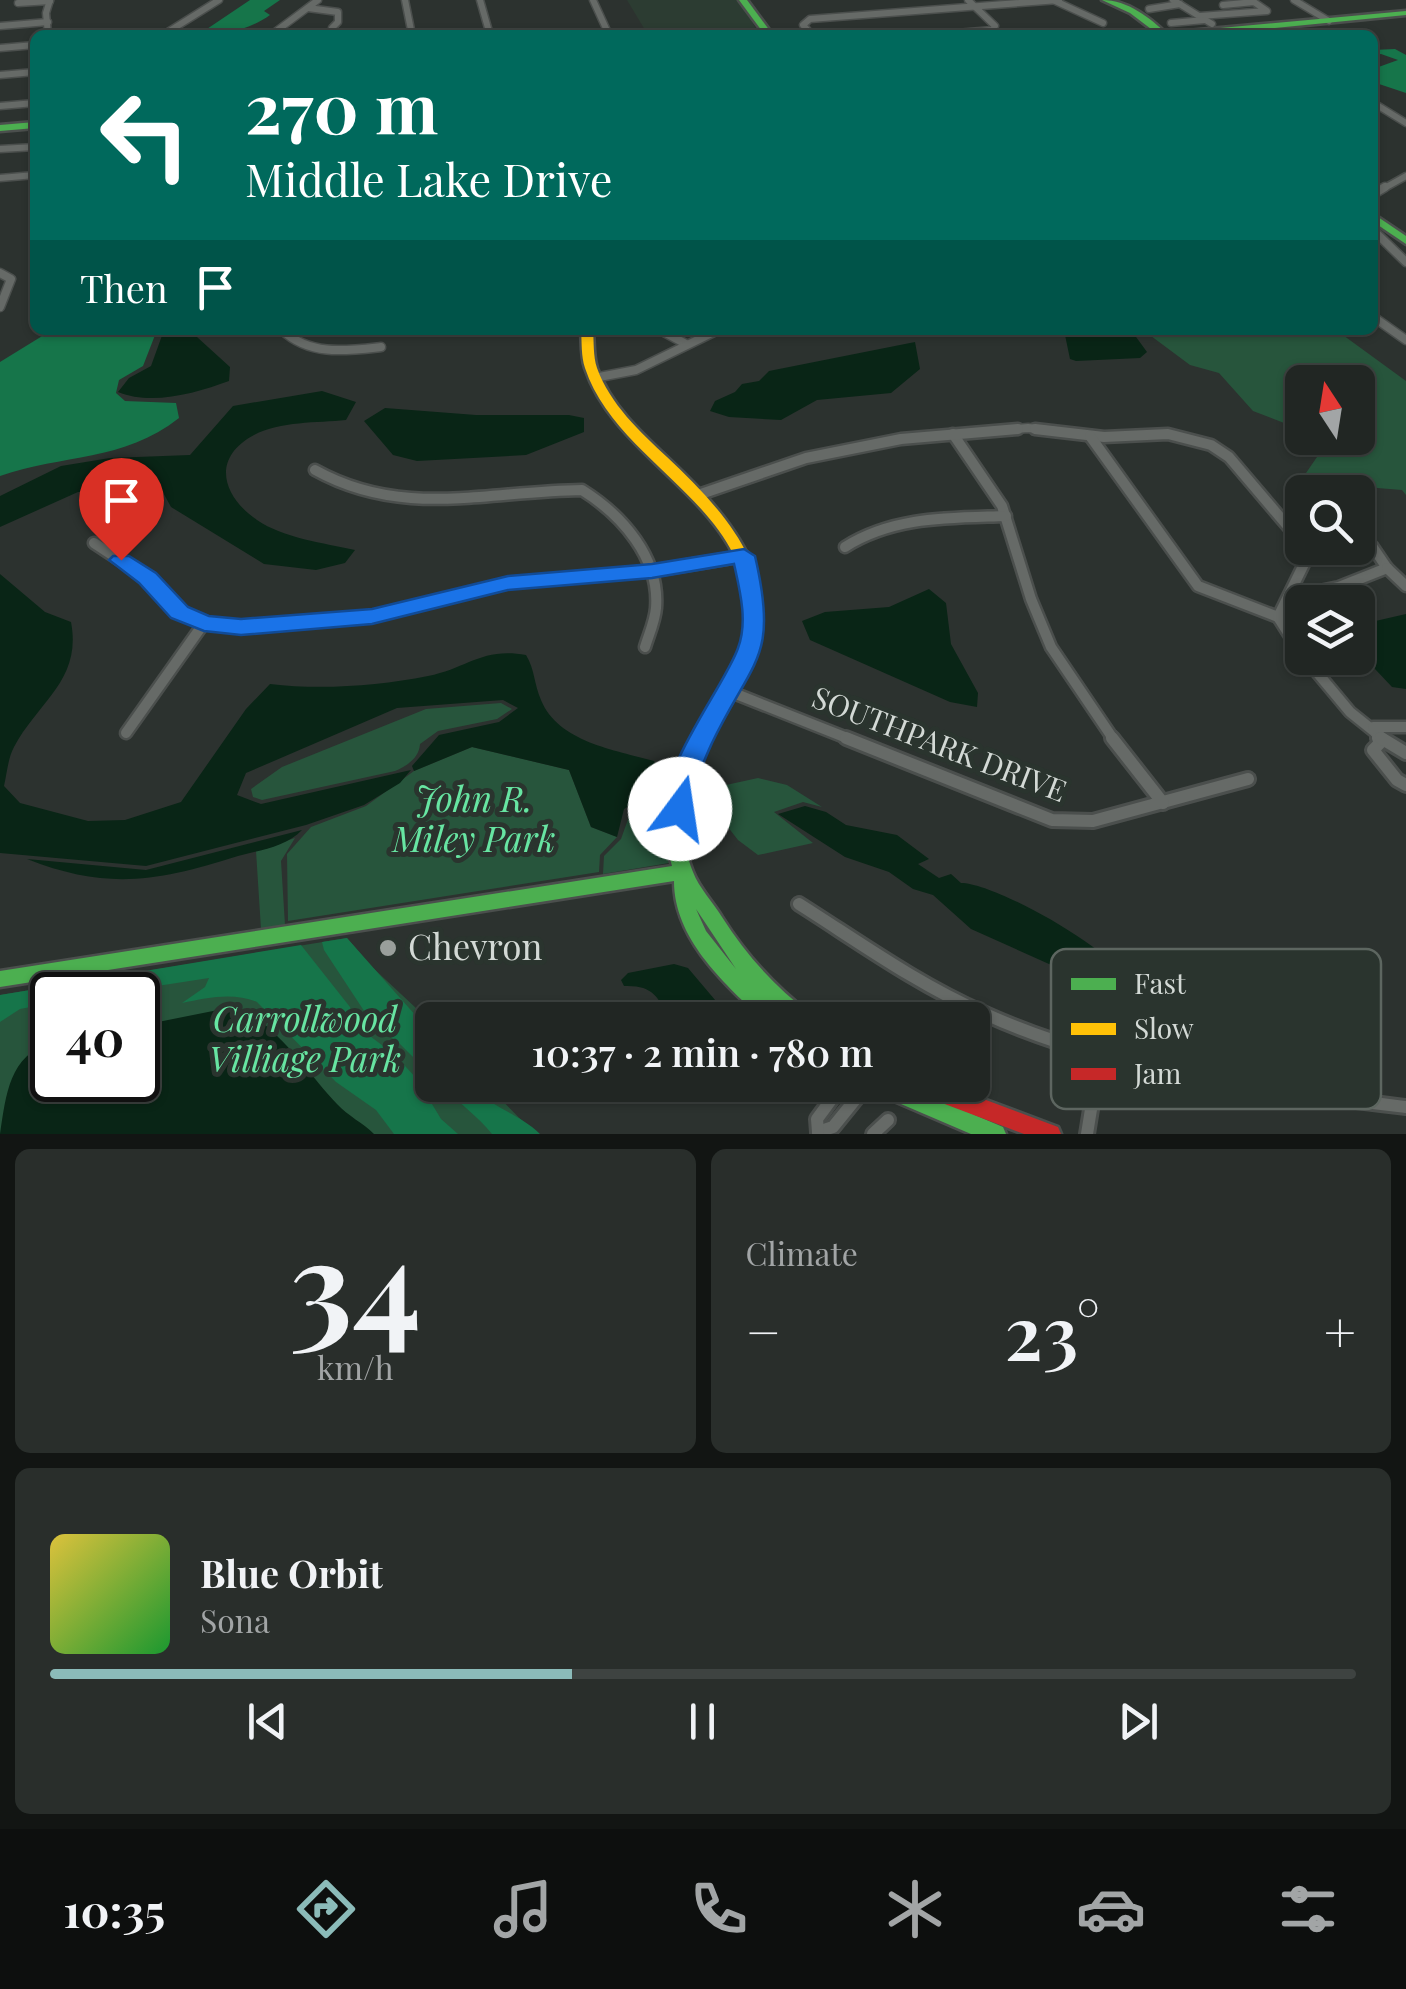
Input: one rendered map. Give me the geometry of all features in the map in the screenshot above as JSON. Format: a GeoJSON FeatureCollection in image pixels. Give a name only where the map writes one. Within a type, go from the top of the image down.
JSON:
{"type":"FeatureCollection","features":[{"type":"Feature","properties":{"kind":"street"},"geometry":{"type":"LineString","coordinates":[[172,30],[219,0]]}},
{"type":"Feature","properties":{"kind":"street"},"geometry":{"type":"LineString","coordinates":[[278,30],[318,0]]}},
{"type":"Feature","properties":{"kind":"street"},"geometry":{"type":"LineString","coordinates":[[405,0],[411,30]]}},
{"type":"Feature","properties":{"kind":"street"},"geometry":{"type":"LineString","coordinates":[[480,0],[489,30]]}},
{"type":"Feature","properties":{"kind":"street"},"geometry":{"type":"LineString","coordinates":[[593,0],[606,30]]}},
{"type":"Feature","properties":{"kind":"street"},"geometry":{"type":"LineString","coordinates":[[743,0],[762,30]]}},
{"type":"Feature","properties":{"kind":"street"},"geometry":{"type":"LineString","coordinates":[[897,0],[910,14]]}},
{"type":"Feature","properties":{"kind":"street"},"geometry":{"type":"LineString","coordinates":[[968,0],[995,26],[993,30]]}},
{"type":"Feature","properties":{"kind":"street"},"geometry":{"type":"LineString","coordinates":[[808,30],[803,25],[810,19],[1055,0],[1103,23]]}},
{"type":"Feature","properties":{"kind":"street"},"geometry":{"type":"LineString","coordinates":[[1106,0],[1168,30]]}},
{"type":"Feature","properties":{"kind":"street"},"geometry":{"type":"LineString","coordinates":[[1172,0],[1209,24]]}},
{"type":"Feature","properties":{"kind":"street"},"geometry":{"type":"LineString","coordinates":[[1214,0],[1235,14]]}},
{"type":"Feature","properties":{"kind":"street"},"geometry":{"type":"LineString","coordinates":[[1294,0],[1329,20]]}},
{"type":"Feature","properties":{"kind":"street"},"geometry":{"type":"LineString","coordinates":[[18,4],[50,1],[48,30]]}},
{"type":"Feature","properties":{"kind":"street"},"geometry":{"type":"LineString","coordinates":[[1209,24],[1235,14],[1267,11],[1254,2],[1222,5]]}},
{"type":"Feature","properties":{"kind":"street"},"geometry":{"type":"LineString","coordinates":[[1149,9],[1181,4]]}},
{"type":"Feature","properties":{"kind":"street"},"geometry":{"type":"LineString","coordinates":[[308,8],[338,12],[338,22],[332,28]]}},
{"type":"Feature","properties":{"kind":"street"},"geometry":{"type":"LineString","coordinates":[[1184,30],[1406,15]]}},
{"type":"Feature","properties":{"kind":"street"},"geometry":{"type":"LineString","coordinates":[[1176,30],[1209,24],[1406,15]]}},
{"type":"Feature","properties":{"kind":"street"},"geometry":{"type":"LineString","coordinates":[[0,26],[48,22]]}},
{"type":"Feature","properties":{"kind":"street"},"geometry":{"type":"LineString","coordinates":[[0,48],[30,45]]}},
{"type":"Feature","properties":{"kind":"street"},"geometry":{"type":"LineString","coordinates":[[0,75],[30,78]]}},
{"type":"Feature","properties":{"kind":"street"},"geometry":{"type":"LineString","coordinates":[[0,106],[30,104]]}},
{"type":"Feature","properties":{"kind":"street"},"geometry":{"type":"LineString","coordinates":[[1378,106],[1406,123]]}},
{"type":"Feature","properties":{"kind":"street"},"geometry":{"type":"LineString","coordinates":[[0,126],[30,123]]}},
{"type":"Feature","properties":{"kind":"street"},"geometry":{"type":"LineString","coordinates":[[0,149],[30,147]]}},
{"type":"Feature","properties":{"kind":"street"},"geometry":{"type":"LineString","coordinates":[[0,178],[30,175]]}},
{"type":"Feature","properties":{"kind":"street"},"geometry":{"type":"LineString","coordinates":[[1378,192],[1406,176]]}},
{"type":"Feature","properties":{"kind":"street"},"geometry":{"type":"LineString","coordinates":[[1378,220],[1406,241]]}},
{"type":"Feature","properties":{"kind":"street"},"geometry":{"type":"LineString","coordinates":[[1378,235],[1406,261]]}},
{"type":"Feature","properties":{"kind":"street"},"geometry":{"type":"LineString","coordinates":[[0,273],[11,278],[0,307]]}},
{"type":"Feature","properties":{"kind":"street"},"geometry":{"type":"LineString","coordinates":[[1378,320],[1406,340]]}},
{"type":"Feature","properties":{"kind":"street"},"geometry":{"type":"LineString","coordinates":[[287,335],[318,349],[382,347]]}},
{"type":"Feature","properties":{"kind":"street"},"geometry":{"type":"LineString","coordinates":[[587,335],[587,354],[594,378],[616,411],[723,522],[744,556],[754,604],[752,645],[730,692],[700,740],[684,780],[676,837],[683,872],[698,890],[730,950],[782,1002]]}},
{"type":"Feature","properties":{"kind":"street"},"geometry":{"type":"LineString","coordinates":[[669,335],[686,344]]}},
{"type":"Feature","properties":{"kind":"street"},"geometry":{"type":"LineString","coordinates":[[594,378],[636,370],[707,335]]}},
{"type":"Feature","properties":{"kind":"street"},"geometry":{"type":"LineString","coordinates":[[698,495],[806,458],[901,439],[1028,428],[1090,436],[1168,434],[1210,445],[1230,457],[1285,523]]}},
{"type":"Feature","properties":{"kind":"street"},"geometry":{"type":"LineString","coordinates":[[953,434],[985,475],[1006,516],[1024,587],[1050,646],[1085,701],[1163,802]]}},
{"type":"Feature","properties":{"kind":"street"},"geometry":{"type":"LineString","coordinates":[[1090,436],[1198,586],[1278,617],[1294,616],[1300,595],[1339,587],[1387,568]]}},
{"type":"Feature","properties":{"kind":"street"},"geometry":{"type":"LineString","coordinates":[[315,470],[349,490],[400,500],[582,490],[595,496],[641,546],[652,571],[656,607],[645,647]]}},
{"type":"Feature","properties":{"kind":"street"},"geometry":{"type":"LineString","coordinates":[[845,547],[873,532],[918,522],[1006,516]]}},
{"type":"Feature","properties":{"kind":"street"},"geometry":{"type":"LineString","coordinates":[[94,543],[148,578],[180,612],[204,624],[241,627],[372,616],[508,583],[652,571],[744,556]]}},
{"type":"Feature","properties":{"kind":"street"},"geometry":{"type":"LineString","coordinates":[[1375,550],[1406,586]]}},
{"type":"Feature","properties":{"kind":"street"},"geometry":{"type":"LineString","coordinates":[[1278,617],[1304,565]]}},
{"type":"Feature","properties":{"kind":"street"},"geometry":{"type":"LineString","coordinates":[[1278,617],[1285,628]]}},
{"type":"Feature","properties":{"kind":"street"},"geometry":{"type":"LineString","coordinates":[[126,733],[204,624]]}},
{"type":"Feature","properties":{"kind":"street"},"geometry":{"type":"LineString","coordinates":[[1318,675],[1342,706],[1376,737],[1380,743],[1374,750],[1397,780],[1406,785]]}},
{"type":"Feature","properties":{"kind":"street","name":"SOUTHPARK DRIVE"},"geometry":{"type":"LineString","coordinates":[[730,692],[1052,820],[1092,821],[1248,779]]}},
{"type":"Feature","properties":{"kind":"street"},"geometry":{"type":"LineString","coordinates":[[1406,727],[1373,727],[1376,737],[1406,753]]}},
{"type":"Feature","properties":{"kind":"street"},"geometry":{"type":"LineString","coordinates":[[0,979],[683,872]]}},
{"type":"Feature","properties":{"kind":"street"},"geometry":{"type":"LineString","coordinates":[[683,872],[678,885],[681,897],[714,955],[760,1002]]}},
{"type":"Feature","properties":{"kind":"street"},"geometry":{"type":"LineString","coordinates":[[800,904],[930,986],[1008,1023],[1051,1037]]}},
{"type":"Feature","properties":{"kind":"street"},"geometry":{"type":"LineString","coordinates":[[829,1102],[817,1118],[820,1133],[832,1127],[853,1102]]}},
{"type":"Feature","properties":{"kind":"street"},"geometry":{"type":"LineString","coordinates":[[921,1102],[996,1134]]}},
{"type":"Feature","properties":{"kind":"street"},"geometry":{"type":"LineString","coordinates":[[966,1102],[1050,1134]]}},
{"type":"Feature","properties":{"kind":"street"},"geometry":{"type":"LineString","coordinates":[[1381,1104],[1406,1107]]}},
{"type":"Feature","properties":{"kind":"street"},"geometry":{"type":"LineString","coordinates":[[1087,1134],[1091,1109]]}},
{"type":"Feature","properties":{"kind":"street"},"geometry":{"type":"LineString","coordinates":[[874,1134],[888,1120]]}},
{"type":"Feature","properties":{"kind":"shaded area"},"geometry":{"type":"Polygon","coordinates":[[[627,0],[741,0],[756,30],[645,30],[627,0]]]}},
{"type":"Feature","properties":{"kind":"shaded area"},"geometry":{"type":"Polygon","coordinates":[[[162,335],[199,335],[230,367],[229,381],[159,398],[118,392],[129,378],[151,366],[162,335]]]}},
{"type":"Feature","properties":{"kind":"shaded area"},"geometry":{"type":"Polygon","coordinates":[[[1065,335],[1135,335],[1147,352],[1140,358],[1070,359],[1065,335]]]}},
{"type":"Feature","properties":{"kind":"shaded area"},"geometry":{"type":"Polygon","coordinates":[[[915,342],[920,369],[891,393],[817,400],[781,420],[729,417],[710,411],[715,401],[735,392],[742,384],[759,381],[769,371],[915,342]]]}},
{"type":"Feature","properties":{"kind":"shaded area"},"geometry":{"type":"Polygon","coordinates":[[[322,391],[356,402],[346,420],[264,430],[240,444],[231,455],[226,477],[236,500],[257,520],[291,536],[355,550],[345,563],[316,570],[264,564],[171,507],[160,487],[78,492],[0,527],[0,496],[61,466],[110,458],[190,455],[233,406],[322,391]]]}},
{"type":"Feature","properties":{"kind":"shaded area"},"geometry":{"type":"Polygon","coordinates":[[[385,408],[476,415],[569,415],[584,418],[584,432],[526,455],[417,461],[393,455],[364,421],[385,408]]]}},
{"type":"Feature","properties":{"kind":"shaded area"},"geometry":{"type":"Polygon","coordinates":[[[0,574],[45,612],[71,622],[73,642],[64,675],[10,756],[4,786],[20,803],[88,821],[125,820],[181,802],[246,709],[270,684],[329,687],[389,682],[428,676],[486,656],[511,653],[526,655],[541,700],[560,726],[589,742],[654,761],[664,783],[624,809],[617,837],[591,827],[569,770],[472,747],[414,771],[412,766],[439,735],[499,722],[518,708],[503,700],[397,708],[246,773],[237,795],[261,804],[411,770],[400,783],[364,805],[306,825],[146,866],[0,853],[0,574]]]}},
{"type":"Feature","properties":{"kind":"shaded area"},"geometry":{"type":"Polygon","coordinates":[[[929,589],[946,603],[951,644],[978,693],[977,707],[950,702],[810,640],[802,621],[825,612],[889,607],[929,589]]]}},
{"type":"Feature","properties":{"kind":"shaded area"},"geometry":{"type":"Polygon","coordinates":[[[1406,614],[1406,689],[1392,687],[1375,669],[1375,621],[1406,614]]]}},
{"type":"Feature","properties":{"kind":"shaded area"},"geometry":{"type":"Polygon","coordinates":[[[805,806],[826,812],[846,825],[897,835],[929,859],[918,864],[939,878],[951,874],[961,883],[1024,905],[1095,949],[1051,949],[1049,964],[971,929],[933,895],[913,889],[889,872],[845,857],[778,814],[805,806]]]}},
{"type":"Feature","properties":{"kind":"shaded area"},"geometry":{"type":"Polygon","coordinates":[[[302,830],[272,847],[183,872],[133,879],[83,876],[27,859],[146,870],[302,830]]]}},
{"type":"Feature","properties":{"kind":"shaded area"},"geometry":{"type":"Polygon","coordinates":[[[674,964],[688,968],[717,1002],[660,1002],[648,990],[624,986],[621,980],[628,973],[674,964]]]}},
{"type":"Feature","properties":{"kind":"shaded area"},"geometry":{"type":"Polygon","coordinates":[[[233,1007],[248,1013],[276,1034],[337,1104],[374,1134],[0,1134],[12,1078],[30,1054],[30,1102],[160,1102],[160,1022],[233,1007]]]}},
{"type":"Feature","properties":{"kind":"green space"},"geometry":{"type":"Polygon","coordinates":[[[250,0],[280,0],[264,11],[270,15],[245,28],[205,30],[250,0]]]}},
{"type":"Feature","properties":{"kind":"green space"},"geometry":{"type":"Polygon","coordinates":[[[1395,49],[1406,55],[1406,93],[1378,84],[1378,67],[1398,60],[1378,54],[1378,50],[1395,49]]]}},
{"type":"Feature","properties":{"kind":"green space"},"geometry":{"type":"Polygon","coordinates":[[[44,335],[155,335],[143,366],[119,380],[116,393],[125,401],[176,403],[179,418],[136,443],[0,476],[0,362],[44,335]]]}},
{"type":"Feature","properties":{"kind":"green space"},"geometry":{"type":"Polygon","coordinates":[[[1150,335],[1343,335],[1406,381],[1406,495],[1402,490],[1375,488],[1375,475],[1306,473],[1318,455],[1375,455],[1375,365],[1285,365],[1285,423],[1253,411],[1219,373],[1190,365],[1150,335]]]}},
{"type":"Feature","properties":{"kind":"green space"},"geometry":{"type":"Polygon","coordinates":[[[501,703],[512,709],[497,719],[438,731],[420,744],[412,761],[395,771],[262,800],[253,797],[251,789],[282,767],[426,709],[501,703]]]}},
{"type":"Feature","properties":{"kind":"green space","name":"John R. Miley Park"},"geometry":{"type":"Polygon","coordinates":[[[472,747],[569,770],[591,827],[617,837],[600,855],[599,872],[288,921],[287,854],[311,827],[366,806],[414,771],[472,747]]]}},
{"type":"Feature","properties":{"kind":"green space"},"geometry":{"type":"Polygon","coordinates":[[[758,778],[787,785],[822,807],[803,802],[774,812],[813,843],[758,855],[738,840],[713,808],[726,785],[758,778]]]}},
{"type":"Feature","properties":{"kind":"green space"},"geometry":{"type":"Polygon","coordinates":[[[657,793],[671,831],[675,862],[603,874],[604,856],[621,839],[631,811],[657,793]]]}},
{"type":"Feature","properties":{"kind":"green space"},"geometry":{"type":"Polygon","coordinates":[[[295,838],[281,861],[285,925],[401,907],[261,929],[256,851],[295,838]]]}},
{"type":"Feature","properties":{"kind":"green space","name":"Carrollwood Villiage Park"},"geometry":{"type":"Polygon","coordinates":[[[347,938],[415,1007],[415,1102],[504,1102],[535,1134],[0,1134],[0,995],[30,990],[30,1102],[160,1102],[160,972],[140,972],[347,938]]]}},
{"type":"Feature","properties":{"kind":"green space"},"geometry":{"type":"Polygon","coordinates":[[[347,938],[415,1015],[415,1059],[374,1026],[322,942],[347,938]]]}},
{"type":"Feature","properties":{"kind":"green space"},"geometry":{"type":"Polygon","coordinates":[[[301,945],[350,1007],[355,1025],[394,1054],[415,1077],[415,1102],[431,1102],[441,1119],[458,1134],[394,1134],[376,1110],[336,1082],[257,1002],[229,997],[182,1003],[205,987],[209,978],[160,986],[160,972],[138,972],[301,945]]]}},
{"type":"Feature","properties":{"kind":"green space"},"geometry":{"type":"Polygon","coordinates":[[[30,990],[30,1007],[0,1022],[0,995],[30,990]]]}},
{"type":"Feature","properties":{"kind":"green space"},"geometry":{"type":"Polygon","coordinates":[[[460,1102],[491,1102],[540,1134],[492,1134],[460,1102]]]}},
{"type":"Feature","properties":{"kind":"traffic: fast"},"geometry":{"type":"LineString","coordinates":[[743,0],[765,30]]}},
{"type":"Feature","properties":{"kind":"traffic: fast"},"geometry":{"type":"LineString","coordinates":[[1106,0],[1133,11],[1158,30]]}},
{"type":"Feature","properties":{"kind":"traffic: fast"},"geometry":{"type":"LineString","coordinates":[[1229,30],[1406,13]]}},
{"type":"Feature","properties":{"kind":"traffic: fast"},"geometry":{"type":"LineString","coordinates":[[0,128],[30,125]]}},
{"type":"Feature","properties":{"kind":"traffic: fast"},"geometry":{"type":"LineString","coordinates":[[1378,220],[1406,241]]}},
{"type":"Feature","properties":{"kind":"traffic: fast"},"geometry":{"type":"LineString","coordinates":[[715,717],[696,751],[681,791],[675,833],[677,852],[689,883],[731,947],[782,1002]]}},
{"type":"Feature","properties":{"kind":"traffic: fast"},"geometry":{"type":"LineString","coordinates":[[683,872],[683,894],[699,936],[728,973],[758,1002]]}},
{"type":"Feature","properties":{"kind":"traffic: fast"},"geometry":{"type":"LineString","coordinates":[[0,979],[683,872]]}},
{"type":"Feature","properties":{"kind":"traffic: fast"},"geometry":{"type":"LineString","coordinates":[[921,1102],[995,1134]]}},
{"type":"Feature","properties":{"kind":"traffic: slow"},"geometry":{"type":"LineString","coordinates":[[587,335],[590,364],[605,396],[633,432],[697,494],[721,524],[740,552],[751,581],[755,611],[750,643],[737,678],[715,717]]}},
{"type":"Feature","properties":{"kind":"traffic: jam"},"geometry":{"type":"LineString","coordinates":[[966,1102],[1050,1134]]}},
{"type":"Feature","properties":{"kind":"place","name":"Chevron"},"geometry":{"type":"Point","coordinates":[388,948]}},
{"type":"Feature","properties":{"kind":"route"},"geometry":{"type":"LineString","coordinates":[[121,560],[148,578],[180,612],[204,624],[241,627],[372,616],[420,608],[508,583],[652,571],[744,556],[754,604],[752,645],[730,692],[700,740],[684,780],[680,809]]}}]}
